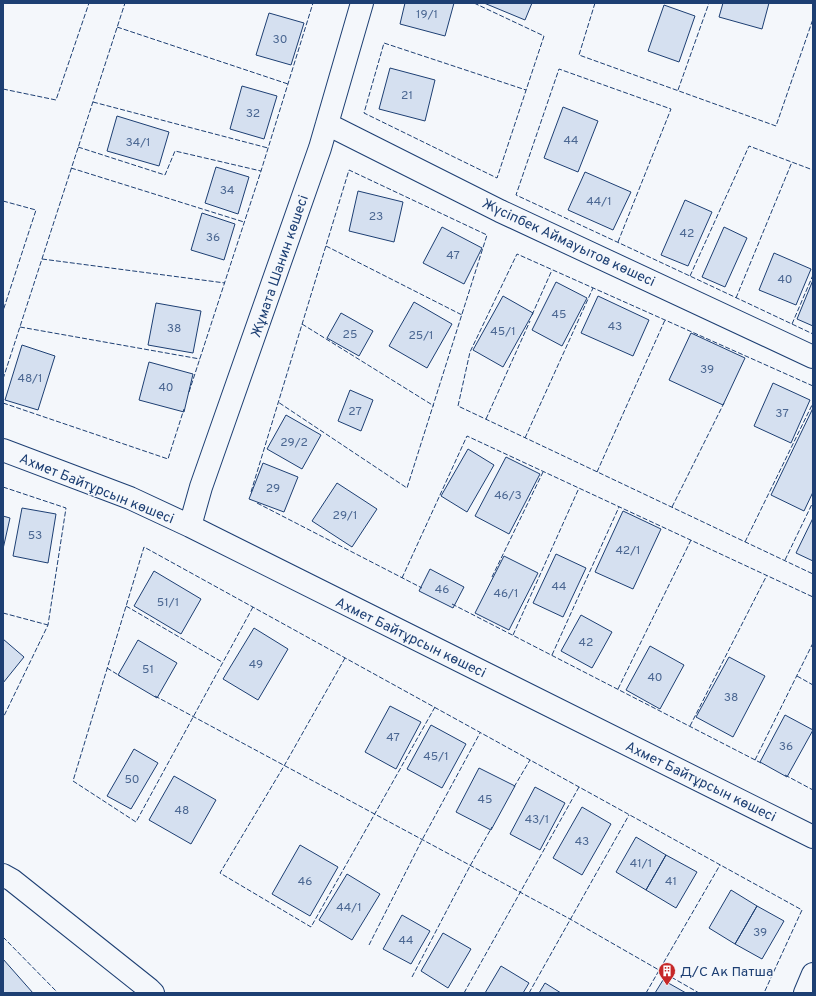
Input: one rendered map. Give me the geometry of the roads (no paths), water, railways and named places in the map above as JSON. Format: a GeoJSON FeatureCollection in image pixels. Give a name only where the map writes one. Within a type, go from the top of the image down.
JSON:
{"type":"FeatureCollection","features":[{"type":"Feature","properties":{"kind":"street","name":"Жұмата Шанин көшесі"},"geometry":{"type":"LineString","coordinates":[[190,526],[201,487],[318,156],[362,3]]}},
{"type":"Feature","properties":{"kind":"street","name":"Жүсіпбек Аймауытов көшесі"},"geometry":{"type":"LineString","coordinates":[[327,124],[507,214],[813,357]]}},
{"type":"Feature","properties":{"kind":"street","name":"Ахмет Байтұрсын көшесі"},"geometry":{"type":"LineString","coordinates":[[3,450],[130,498],[190,526],[813,837]]}},
{"type":"Feature","properties":{"kind":"street"},"geometry":{"type":"LineString","coordinates":[[3,875],[149,988],[153,993]]}},
{"type":"Feature","properties":{"kind":"street"},"geometry":{"type":"LineString","coordinates":[[805,993],[813,974]]}},
{"type":"Feature","properties":{"kind":"place","name":"Д/С Ак Патша"},"geometry":{"type":"Point","coordinates":[667,986]}}]}
